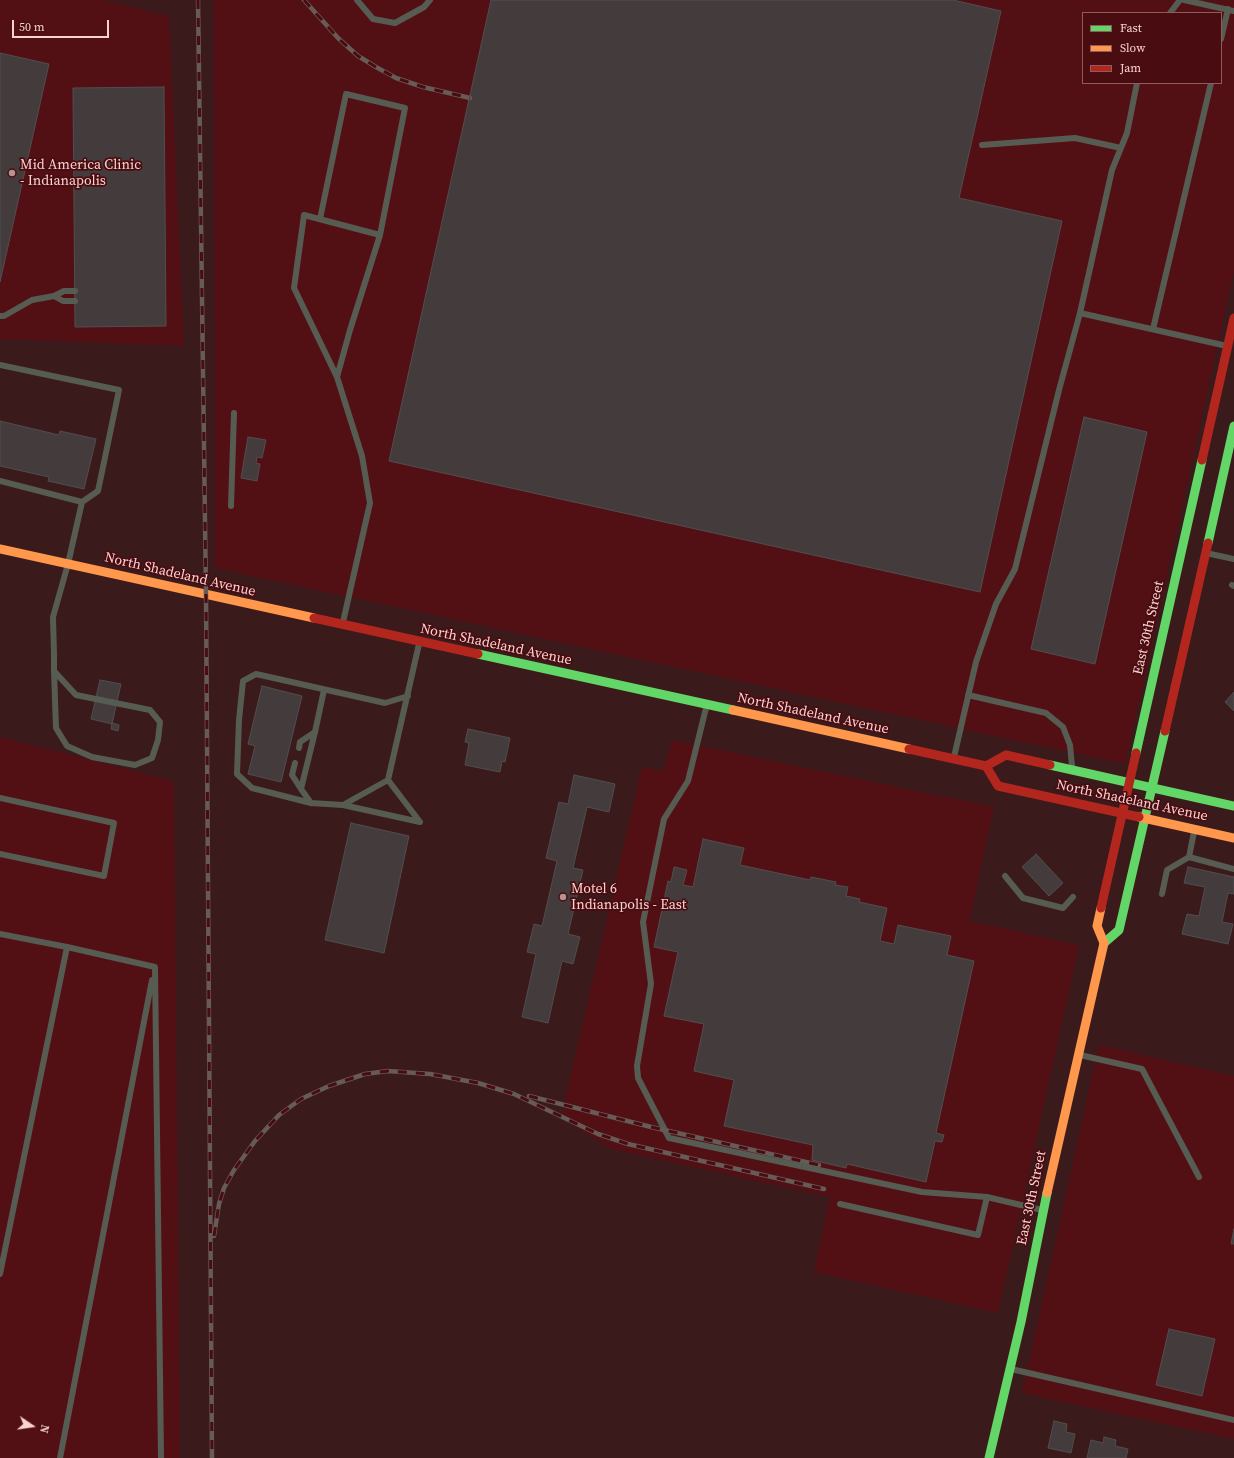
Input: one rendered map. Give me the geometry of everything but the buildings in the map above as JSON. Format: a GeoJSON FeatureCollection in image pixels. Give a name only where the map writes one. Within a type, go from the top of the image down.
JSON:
{"type":"FeatureCollection","features":[{"type":"Feature","properties":{"kind":"main road","name":"East 30th Street"},"geometry":{"type":"LineString","coordinates":[[990,1458],[1021,1322],[1043,1210],[1104,943],[1097,926],[1234,318]]}},
{"type":"Feature","properties":{"kind":"main road"},"geometry":{"type":"LineString","coordinates":[[1104,943],[1119,930],[1234,426]]}},
{"type":"Feature","properties":{"kind":"main road","name":"North Shadeland Avenue"},"geometry":{"type":"LineString","coordinates":[[0,549],[986,766],[1006,756],[1234,806]]}},
{"type":"Feature","properties":{"kind":"main road","name":"North Shadeland Avenue"},"geometry":{"type":"LineString","coordinates":[[986,766],[998,786],[1234,838]]}},
{"type":"Feature","properties":{"kind":"lane"},"geometry":{"type":"LineString","coordinates":[[357,0],[373,19],[396,23],[424,8],[430,0]]}},
{"type":"Feature","properties":{"kind":"lane"},"geometry":{"type":"LineString","coordinates":[[1171,12],[1180,0]]}},
{"type":"Feature","properties":{"kind":"lane"},"geometry":{"type":"LineString","coordinates":[[1184,0],[1231,10],[1222,36]]}},
{"type":"Feature","properties":{"kind":"lane"},"geometry":{"type":"LineString","coordinates":[[953,759],[976,662],[996,604],[1016,570],[1058,390],[1080,313],[1112,170],[1127,133],[1137,84]]}},
{"type":"Feature","properties":{"kind":"lane"},"geometry":{"type":"LineString","coordinates":[[1153,329],[1211,84]]}},
{"type":"Feature","properties":{"kind":"lane"},"geometry":{"type":"LineString","coordinates":[[320,219],[346,94],[405,108],[380,235],[337,377]]}},
{"type":"Feature","properties":{"kind":"lane"},"geometry":{"type":"LineString","coordinates":[[982,145],[1075,138],[1121,148]]}},
{"type":"Feature","properties":{"kind":"lane"},"geometry":{"type":"LineString","coordinates":[[342,625],[370,503],[362,456],[337,377],[294,288],[304,214],[380,235]]}},
{"type":"Feature","properties":{"kind":"lane"},"geometry":{"type":"LineString","coordinates":[[0,316],[4,316],[32,300],[54,296],[64,291],[75,291]]}},
{"type":"Feature","properties":{"kind":"lane"},"geometry":{"type":"LineString","coordinates":[[54,296],[63,301],[75,301]]}},
{"type":"Feature","properties":{"kind":"lane"},"geometry":{"type":"LineString","coordinates":[[1080,313],[1228,346]]}},
{"type":"Feature","properties":{"kind":"lane"},"geometry":{"type":"LineString","coordinates":[[0,365],[119,390],[98,491],[82,502],[68,564],[53,617],[54,671],[56,728],[67,746],[92,757],[135,765],[152,758],[158,740],[160,722],[150,710],[76,695],[54,671]]}},
{"type":"Feature","properties":{"kind":"lane"},"geometry":{"type":"LineString","coordinates":[[231,506],[234,413]]}},
{"type":"Feature","properties":{"kind":"lane"},"geometry":{"type":"LineString","coordinates":[[0,481],[82,502]]}},
{"type":"Feature","properties":{"kind":"lane"},"geometry":{"type":"LineString","coordinates":[[1205,553],[1234,559]]}},
{"type":"Feature","properties":{"kind":"lane"},"geometry":{"type":"LineString","coordinates":[[343,805],[388,780],[420,642]]}},
{"type":"Feature","properties":{"kind":"lane"},"geometry":{"type":"LineString","coordinates":[[388,780],[420,822],[343,805],[311,803],[252,788],[237,774],[239,720],[243,681],[256,674],[385,703],[408,696]]}},
{"type":"Feature","properties":{"kind":"lane"},"geometry":{"type":"LineString","coordinates":[[300,789],[324,690]]}},
{"type":"Feature","properties":{"kind":"lane"},"geometry":{"type":"LineString","coordinates":[[968,695],[1046,713],[1063,727],[1070,745],[1073,770]]}},
{"type":"Feature","properties":{"kind":"lane"},"geometry":{"type":"LineString","coordinates":[[706,705],[688,781],[664,819],[642,922],[651,984],[637,1066],[638,1078],[669,1138],[922,1192],[987,1197],[1043,1210]]}},
{"type":"Feature","properties":{"kind":"lane"},"geometry":{"type":"LineString","coordinates":[[299,748],[300,742],[315,732]]}},
{"type":"Feature","properties":{"kind":"lane"},"geometry":{"type":"LineString","coordinates":[[295,763],[292,775],[300,789],[311,803]]}},
{"type":"Feature","properties":{"kind":"lane"},"geometry":{"type":"LineString","coordinates":[[0,798],[114,823],[104,876],[0,854]]}},
{"type":"Feature","properties":{"kind":"lane"},"geometry":{"type":"LineString","coordinates":[[1189,857],[1194,829]]}},
{"type":"Feature","properties":{"kind":"lane"},"geometry":{"type":"LineString","coordinates":[[1162,894],[1167,870],[1189,857],[1234,869]]}},
{"type":"Feature","properties":{"kind":"lane"},"geometry":{"type":"LineString","coordinates":[[1005,876],[1023,898],[1063,908],[1072,897]]}},
{"type":"Feature","properties":{"kind":"lane"},"geometry":{"type":"LineString","coordinates":[[0,934],[67,947],[155,967]]}},
{"type":"Feature","properties":{"kind":"lane"},"geometry":{"type":"LineString","coordinates":[[0,1274],[67,947]]}},
{"type":"Feature","properties":{"kind":"lane"},"geometry":{"type":"LineString","coordinates":[[60,1458],[155,967]]}},
{"type":"Feature","properties":{"kind":"lane"},"geometry":{"type":"LineString","coordinates":[[155,967],[160,1458]]}},
{"type":"Feature","properties":{"kind":"lane"},"geometry":{"type":"LineString","coordinates":[[1079,1054],[1142,1069],[1199,1177]]}},
{"type":"Feature","properties":{"kind":"lane"},"geometry":{"type":"LineString","coordinates":[[840,1204],[978,1235],[987,1197]]}},
{"type":"Feature","properties":{"kind":"lane"},"geometry":{"type":"LineString","coordinates":[[1010,1369],[1234,1420]]}},
{"type":"Feature","properties":{"kind":"shaded area"},"geometry":{"type":"Polygon","coordinates":[[[0,0],[103,0],[169,16],[184,346],[0,339],[0,0]]]}},
{"type":"Feature","properties":{"kind":"shaded area"},"geometry":{"type":"Polygon","coordinates":[[[214,0],[1234,0],[1234,271],[1125,764],[215,568],[214,0]]]}},
{"type":"Feature","properties":{"kind":"shaded area"},"geometry":{"type":"Polygon","coordinates":[[[0,737],[173,781],[180,1458],[0,1458],[0,737]]]}},
{"type":"Feature","properties":{"kind":"shaded area"},"geometry":{"type":"Polygon","coordinates":[[[672,740],[994,807],[969,921],[1079,945],[998,1313],[814,1272],[830,1197],[612,1149],[561,1118],[642,767],[663,771],[672,740]]]}},
{"type":"Feature","properties":{"kind":"shaded area"},"geometry":{"type":"Polygon","coordinates":[[[1099,1045],[1234,1076],[1234,1439],[1022,1393],[1099,1045]]]}},
{"type":"Feature","properties":{"kind":"railway"},"geometry":{"type":"LineString","coordinates":[[198,0],[206,595],[212,1458]]}},
{"type":"Feature","properties":{"kind":"railway"},"geometry":{"type":"LineString","coordinates":[[304,0],[338,38],[358,56],[376,67],[396,78],[423,87],[470,98]]}},
{"type":"Feature","properties":{"kind":"railway"},"geometry":{"type":"LineString","coordinates":[[214,1236],[219,1204],[224,1188],[234,1170],[255,1141],[279,1115],[301,1099],[329,1086],[365,1074],[388,1071],[430,1074],[478,1083],[514,1094],[598,1134],[628,1144],[824,1189]]}},
{"type":"Feature","properties":{"kind":"railway"},"geometry":{"type":"LineString","coordinates":[[529,1096],[651,1127],[819,1165]]}},
{"type":"Feature","properties":{"kind":"traffic: fast"},"geometry":{"type":"LineString","coordinates":[[1208,543],[1234,426]]}},
{"type":"Feature","properties":{"kind":"traffic: fast"},"geometry":{"type":"LineString","coordinates":[[1136,753],[1202,460]]}},
{"type":"Feature","properties":{"kind":"traffic: fast"},"geometry":{"type":"LineString","coordinates":[[478,654],[733,710]]}},
{"type":"Feature","properties":{"kind":"traffic: fast"},"geometry":{"type":"LineString","coordinates":[[1104,943],[1119,930],[1165,731]]}},
{"type":"Feature","properties":{"kind":"traffic: fast"},"geometry":{"type":"LineString","coordinates":[[1050,765],[1234,806]]}},
{"type":"Feature","properties":{"kind":"traffic: fast"},"geometry":{"type":"LineString","coordinates":[[989,1458],[1021,1322],[1047,1193]]}},
{"type":"Feature","properties":{"kind":"traffic: slow"},"geometry":{"type":"LineString","coordinates":[[0,549],[314,618]]}},
{"type":"Feature","properties":{"kind":"traffic: slow"},"geometry":{"type":"LineString","coordinates":[[733,710],[909,749]]}},
{"type":"Feature","properties":{"kind":"traffic: slow"},"geometry":{"type":"LineString","coordinates":[[1139,817],[1234,838]]}},
{"type":"Feature","properties":{"kind":"traffic: slow"},"geometry":{"type":"LineString","coordinates":[[1047,1193],[1104,943],[1097,926],[1101,908]]}},
{"type":"Feature","properties":{"kind":"traffic: jam"},"geometry":{"type":"LineString","coordinates":[[1202,460],[1234,318]]}},
{"type":"Feature","properties":{"kind":"traffic: jam"},"geometry":{"type":"LineString","coordinates":[[1165,731],[1208,543]]}},
{"type":"Feature","properties":{"kind":"traffic: jam"},"geometry":{"type":"LineString","coordinates":[[314,618],[478,654]]}},
{"type":"Feature","properties":{"kind":"traffic: jam"},"geometry":{"type":"LineString","coordinates":[[909,749],[986,766],[1006,755],[1050,765]]}},
{"type":"Feature","properties":{"kind":"traffic: jam"},"geometry":{"type":"LineString","coordinates":[[1101,908],[1136,753]]}},
{"type":"Feature","properties":{"kind":"traffic: jam"},"geometry":{"type":"LineString","coordinates":[[986,766],[998,786],[1139,817]]}},
{"type":"Feature","properties":{"kind":"place","name":"Mid America Clinic - Indianapolis"},"geometry":{"type":"Point","coordinates":[12,173]}},
{"type":"Feature","properties":{"kind":"place","name":"Motel 6 Indianapolis - East"},"geometry":{"type":"Point","coordinates":[563,897]}}]}
